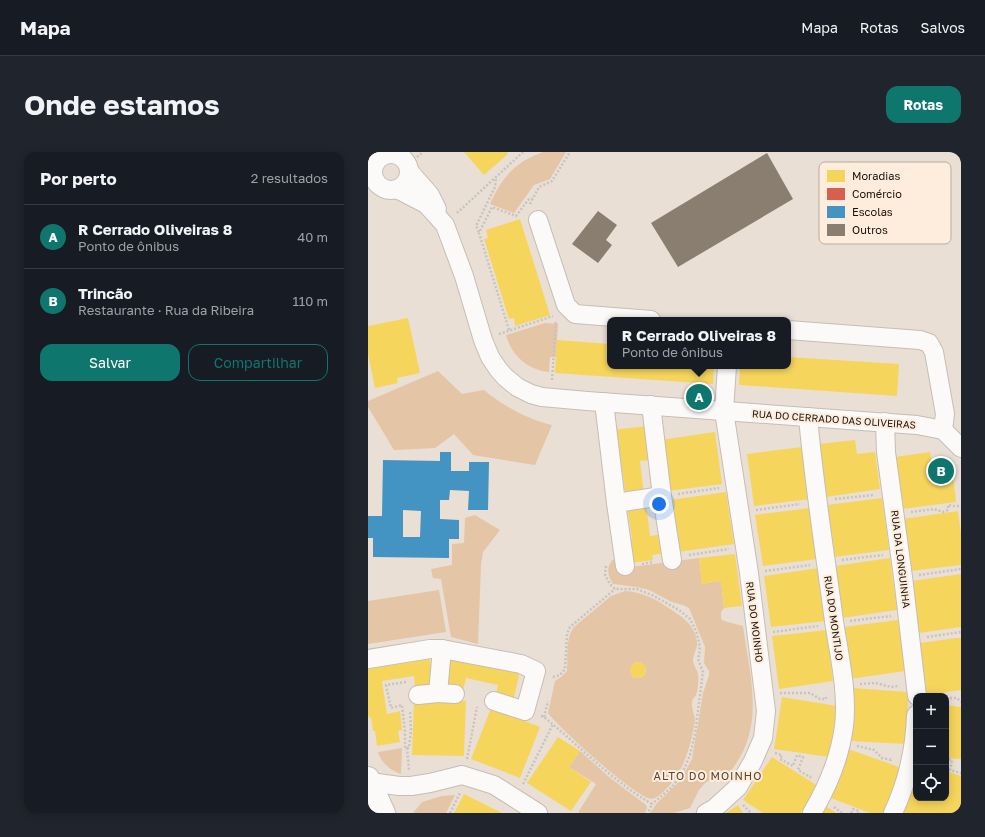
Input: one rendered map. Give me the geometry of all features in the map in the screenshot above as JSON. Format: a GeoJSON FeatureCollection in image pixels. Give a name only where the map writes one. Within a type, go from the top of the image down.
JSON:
{"type":"FeatureCollection","features":[{"type":"Feature","properties":{"kind":"street"},"geometry":{"type":"LineString","coordinates":[[394,154],[405,160],[409,171],[407,182],[397,189],[392,190],[380,186],[371,173],[378,160],[394,154]]}},
{"type":"Feature","properties":{"kind":"street","name":"RUA DO CERRADO DAS OLIVEIRAS"},"geometry":{"type":"LineString","coordinates":[[409,171],[430,195],[443,222],[464,276],[483,340],[490,357],[505,377],[517,387],[531,394],[551,398],[917,424],[944,430]]}},
{"type":"Feature","properties":{"kind":"street","name":"RUA DO CERRADO DAS OLIVEIRAS"},"geometry":{"type":"LineString","coordinates":[[397,189],[426,204],[443,222]]}},
{"type":"Feature","properties":{"kind":"street"},"geometry":{"type":"LineString","coordinates":[[538,220],[566,305],[576,314],[614,317]]}},
{"type":"Feature","properties":{"kind":"street"},"geometry":{"type":"LineString","coordinates":[[791,330],[920,340],[929,343],[934,352],[945,414],[944,430],[961,448]]}},
{"type":"Feature","properties":{"kind":"street"},"geometry":{"type":"LineString","coordinates":[[724,411],[727,369]]}},
{"type":"Feature","properties":{"kind":"street"},"geometry":{"type":"LineString","coordinates":[[604,402],[624,559]]}},
{"type":"Feature","properties":{"kind":"street"},"geometry":{"type":"LineString","coordinates":[[651,405],[662,496],[672,560]]}},
{"type":"Feature","properties":{"kind":"street","name":"RUA DO MOINHO"},"geometry":{"type":"LineString","coordinates":[[706,813],[715,808],[738,787],[753,761],[763,738],[766,711],[750,581],[724,411]]}},
{"type":"Feature","properties":{"kind":"street","name":"RUA DO MONTIJO"},"geometry":{"type":"LineString","coordinates":[[808,417],[811,502],[827,624],[845,694],[844,725],[839,752],[829,780],[812,813]]}},
{"type":"Feature","properties":{"kind":"street","name":"RUA DA LONGUINHA"},"geometry":{"type":"LineString","coordinates":[[885,422],[886,452],[917,693]]}},
{"type":"Feature","properties":{"kind":"street"},"geometry":{"type":"LineString","coordinates":[[616,503],[662,496]]}},
{"type":"Feature","properties":{"kind":"street"},"geometry":{"type":"LineString","coordinates":[[368,659],[430,649],[442,649],[520,664],[536,671],[525,711],[494,701]]}},
{"type":"Feature","properties":{"kind":"street"},"geometry":{"type":"LineString","coordinates":[[412,695],[447,694],[442,649]]}},
{"type":"Feature","properties":{"kind":"street"},"geometry":{"type":"LineString","coordinates":[[893,813],[907,776],[916,729]]}},
{"type":"Feature","properties":{"kind":"street"},"geometry":{"type":"LineString","coordinates":[[369,780],[399,786],[411,786],[462,775],[494,785],[538,813]]}},
{"type":"Feature","properties":{"kind":"street"},"geometry":{"type":"LineString","coordinates":[[369,780],[384,813]]}},
{"type":"Feature","properties":{"kind":"path"},"geometry":{"type":"LineString","coordinates":[[538,220],[525,217],[532,198],[539,187],[552,181],[570,152]]}},
{"type":"Feature","properties":{"kind":"path"},"geometry":{"type":"LineString","coordinates":[[443,222],[496,177],[520,153]]}},
{"type":"Feature","properties":{"kind":"path"},"geometry":{"type":"LineString","coordinates":[[496,177],[495,187],[476,226],[510,330]]}},
{"type":"Feature","properties":{"kind":"path"},"geometry":{"type":"LineString","coordinates":[[479,233],[492,207],[516,216],[528,200],[532,198]]}},
{"type":"Feature","properties":{"kind":"path"},"geometry":{"type":"LineString","coordinates":[[498,335],[556,315]]}},
{"type":"Feature","properties":{"kind":"path"},"geometry":{"type":"LineString","coordinates":[[551,398],[556,324]]}},
{"type":"Feature","properties":{"kind":"path"},"geometry":{"type":"LineString","coordinates":[[686,494],[716,489]]}},
{"type":"Feature","properties":{"kind":"path"},"geometry":{"type":"LineString","coordinates":[[762,509],[874,495]]}},
{"type":"Feature","properties":{"kind":"path"},"geometry":{"type":"LineString","coordinates":[[895,515],[934,509],[943,512],[948,510],[948,505],[961,506]]}},
{"type":"Feature","properties":{"kind":"path"},"geometry":{"type":"LineString","coordinates":[[694,554],[726,550]]}},
{"type":"Feature","properties":{"kind":"path"},"geometry":{"type":"LineString","coordinates":[[624,559],[613,555],[606,565],[605,575],[610,584],[615,589],[637,590],[654,596],[679,610],[690,619],[696,631],[699,642],[700,650],[698,659],[703,672],[695,734],[690,755],[682,774],[672,787],[652,804],[648,813]]}},
{"type":"Feature","properties":{"kind":"path"},"geometry":{"type":"LineString","coordinates":[[781,569],[883,555]]}},
{"type":"Feature","properties":{"kind":"path"},"geometry":{"type":"LineString","coordinates":[[922,574],[961,569]]}},
{"type":"Feature","properties":{"kind":"path"},"geometry":{"type":"LineString","coordinates":[[552,683],[553,676],[560,675],[565,669],[567,634],[570,627],[615,589]]}},
{"type":"Feature","properties":{"kind":"path"},"geometry":{"type":"LineString","coordinates":[[781,631],[891,616]]}},
{"type":"Feature","properties":{"kind":"path"},"geometry":{"type":"LineString","coordinates":[[933,636],[961,632]]}},
{"type":"Feature","properties":{"kind":"path"},"geometry":{"type":"LineString","coordinates":[[876,683],[891,687]]}},
{"type":"Feature","properties":{"kind":"path"},"geometry":{"type":"LineString","coordinates":[[407,748],[409,748],[411,730],[412,695],[386,685],[391,708],[402,705],[406,732],[405,748],[407,748],[410,776]]}},
{"type":"Feature","properties":{"kind":"path"},"geometry":{"type":"LineString","coordinates":[[786,693],[810,693],[820,699],[826,699],[826,695]]}},
{"type":"Feature","properties":{"kind":"path"},"geometry":{"type":"LineString","coordinates":[[544,717],[549,697]]}},
{"type":"Feature","properties":{"kind":"path"},"geometry":{"type":"LineString","coordinates":[[949,698],[957,698],[961,702]]}},
{"type":"Feature","properties":{"kind":"path"},"geometry":{"type":"LineString","coordinates":[[525,711],[544,717],[627,789],[652,804]]}},
{"type":"Feature","properties":{"kind":"path"},"geometry":{"type":"LineString","coordinates":[[468,757],[476,712]]}},
{"type":"Feature","properties":{"kind":"path"},"geometry":{"type":"LineString","coordinates":[[524,781],[553,724]]}},
{"type":"Feature","properties":{"kind":"path"},"geometry":{"type":"LineString","coordinates":[[859,747],[874,750],[882,758],[891,760],[892,755]]}},
{"type":"Feature","properties":{"kind":"path"},"geometry":{"type":"LineString","coordinates":[[782,755],[780,759],[793,766],[797,755],[803,757],[798,770],[810,777],[813,771]]}},
{"type":"Feature","properties":{"kind":"path"},"geometry":{"type":"LineString","coordinates":[[949,759],[952,760],[950,770],[961,773]]}},
{"type":"Feature","properties":{"kind":"path"},"geometry":{"type":"LineString","coordinates":[[450,813],[454,806]]}},
{"type":"Feature","properties":{"kind":"path"},"geometry":{"type":"LineString","coordinates":[[747,809],[751,813]]}},
{"type":"Feature","properties":{"kind":"path"},"geometry":{"type":"LineString","coordinates":[[851,813],[853,809],[859,811],[858,813]]}},
{"type":"Feature","properties":{"kind":"shaded area"},"geometry":{"type":"Polygon","coordinates":[[[543,152],[566,152],[550,179],[534,185],[514,213],[490,204],[499,186],[510,172],[533,156],[543,152]]]}},
{"type":"Feature","properties":{"kind":"shaded area"},"geometry":{"type":"Polygon","coordinates":[[[545,323],[558,324],[556,357],[550,357],[549,372],[541,371],[527,365],[516,355],[508,342],[506,335],[545,323]]]}},
{"type":"Feature","properties":{"kind":"shaded area"},"geometry":{"type":"Polygon","coordinates":[[[438,371],[462,394],[484,390],[516,411],[534,420],[552,425],[535,465],[473,455],[454,434],[435,448],[394,450],[368,407],[368,401],[438,371]]]}},
{"type":"Feature","properties":{"kind":"shaded area"},"geometry":{"type":"Polygon","coordinates":[[[475,515],[500,530],[483,552],[481,565],[478,644],[451,637],[441,579],[433,578],[431,569],[452,565],[452,544],[464,543],[465,518],[475,515]]]}},
{"type":"Feature","properties":{"kind":"shaded area"},"geometry":{"type":"Polygon","coordinates":[[[618,556],[624,568],[699,558],[702,584],[721,581],[724,608],[721,612],[721,619],[743,626],[753,702],[750,732],[745,747],[727,776],[711,779],[699,790],[690,808],[674,813],[650,813],[657,803],[680,781],[692,759],[703,693],[709,675],[709,671],[704,663],[705,647],[689,608],[672,602],[649,590],[613,584],[609,576],[608,568],[611,562],[618,556]]]}},
{"type":"Feature","properties":{"kind":"shaded area"},"geometry":{"type":"Polygon","coordinates":[[[439,590],[446,632],[368,644],[368,601],[439,590]]]}},
{"type":"Feature","properties":{"kind":"shaded area"},"geometry":{"type":"Polygon","coordinates":[[[625,591],[647,596],[686,621],[696,636],[697,646],[693,660],[698,674],[698,684],[696,695],[692,702],[695,720],[689,749],[677,776],[660,795],[652,799],[631,788],[598,762],[548,713],[555,681],[567,671],[568,643],[571,632],[574,627],[611,596],[625,591]],[[636,662],[631,667],[633,677],[641,678],[645,674],[646,668],[640,662],[636,662]]]}},
{"type":"Feature","properties":{"kind":"shaded area"},"geometry":{"type":"Polygon","coordinates":[[[402,748],[401,774],[387,766],[381,760],[378,752],[402,748]]]}},
{"type":"Feature","properties":{"kind":"shaded area"},"geometry":{"type":"Polygon","coordinates":[[[580,751],[609,777],[646,805],[647,808],[645,813],[579,813],[596,784],[569,767],[580,751]]]}},
{"type":"Feature","properties":{"kind":"shaded area"},"geometry":{"type":"Polygon","coordinates":[[[455,795],[446,813],[413,813],[422,802],[442,796],[455,795]]]}},
{"type":"Feature","properties":{"kind":"building: Moradias"},"geometry":{"type":"Polygon","coordinates":[[[464,152],[507,152],[508,154],[484,175],[464,152]]]}},
{"type":"Feature","properties":{"kind":"building: Moradias"},"geometry":{"type":"Polygon","coordinates":[[[520,219],[550,315],[515,326],[514,318],[509,319],[484,239],[488,238],[486,230],[520,219]]]}},
{"type":"Feature","properties":{"kind":"building: Moradias"},"geometry":{"type":"Polygon","coordinates":[[[408,318],[420,373],[397,378],[398,383],[375,388],[368,354],[368,326],[408,318]]]}},
{"type":"Feature","properties":{"kind":"building: Moradias"},"geometry":{"type":"Polygon","coordinates":[[[557,340],[607,344],[607,369],[714,369],[713,384],[555,373],[557,340]]]}},
{"type":"Feature","properties":{"kind":"building: Moradias"},"geometry":{"type":"Polygon","coordinates":[[[791,357],[899,364],[897,396],[739,385],[740,369],[791,369],[791,357]]]}},
{"type":"Feature","properties":{"kind":"building: Moradias"},"geometry":{"type":"Polygon","coordinates":[[[648,426],[653,460],[640,461],[644,495],[626,498],[621,462],[614,464],[612,430],[648,426]]]}},
{"type":"Feature","properties":{"kind":"building: Moradias"},"geometry":{"type":"Polygon","coordinates":[[[715,432],[722,484],[668,491],[660,440],[715,432]]]}},
{"type":"Feature","properties":{"kind":"building: Moradias"},"geometry":{"type":"Polygon","coordinates":[[[855,440],[857,454],[875,452],[880,489],[826,497],[819,444],[855,440]]]}},
{"type":"Feature","properties":{"kind":"building: Moradias"},"geometry":{"type":"Polygon","coordinates":[[[802,447],[810,499],[754,506],[747,454],[802,447]]]}},
{"type":"Feature","properties":{"kind":"building: Moradias"},"geometry":{"type":"Polygon","coordinates":[[[930,452],[934,478],[953,476],[956,502],[902,509],[895,457],[930,452]]]}},
{"type":"Feature","properties":{"kind":"building: Moradias"},"geometry":{"type":"Polygon","coordinates":[[[726,492],[734,544],[678,552],[670,500],[726,492]]]}},
{"type":"Feature","properties":{"kind":"building: Moradias"},"geometry":{"type":"Polygon","coordinates":[[[882,498],[889,550],[834,557],[827,505],[882,498]]]}},
{"type":"Feature","properties":{"kind":"building: Moradias"},"geometry":{"type":"Polygon","coordinates":[[[646,503],[650,536],[663,534],[666,553],[652,555],[653,560],[630,563],[626,539],[632,539],[627,506],[646,503]]]}},
{"type":"Feature","properties":{"kind":"building: Moradias"},"geometry":{"type":"Polygon","coordinates":[[[810,508],[817,559],[763,566],[755,515],[810,508]]]}},
{"type":"Feature","properties":{"kind":"building: Moradias"},"geometry":{"type":"Polygon","coordinates":[[[958,511],[961,534],[961,565],[910,571],[903,519],[958,511]]]}},
{"type":"Feature","properties":{"kind":"building: Moradias"},"geometry":{"type":"Polygon","coordinates":[[[735,554],[742,606],[724,608],[721,581],[702,584],[699,558],[735,554]]]}},
{"type":"Feature","properties":{"kind":"building: Moradias"},"geometry":{"type":"Polygon","coordinates":[[[890,558],[897,610],[842,618],[835,566],[890,558]]]}},
{"type":"Feature","properties":{"kind":"building: Moradias"},"geometry":{"type":"Polygon","coordinates":[[[819,568],[826,621],[771,627],[764,576],[819,568]]]}},
{"type":"Feature","properties":{"kind":"building: Moradias"},"geometry":{"type":"Polygon","coordinates":[[[961,574],[961,627],[919,633],[912,581],[961,574]]]}},
{"type":"Feature","properties":{"kind":"building: Moradias"},"geometry":{"type":"Polygon","coordinates":[[[898,620],[905,671],[850,679],[843,627],[898,620]]]}},
{"type":"Feature","properties":{"kind":"building: Moradias"},"geometry":{"type":"Polygon","coordinates":[[[827,630],[833,681],[779,689],[772,636],[827,630]]]}},
{"type":"Feature","properties":{"kind":"building: Moradias"},"geometry":{"type":"Polygon","coordinates":[[[961,638],[961,690],[941,693],[927,693],[920,643],[961,638]]]}},
{"type":"Feature","properties":{"kind":"building: Moradias"},"geometry":{"type":"Polygon","coordinates":[[[429,655],[434,686],[415,689],[414,676],[382,681],[387,714],[400,711],[402,730],[398,731],[400,742],[377,746],[375,731],[373,731],[371,717],[369,718],[368,714],[368,665],[429,655]]]}},
{"type":"Feature","properties":{"kind":"building: Moradias"},"geometry":{"type":"Polygon","coordinates":[[[451,656],[520,671],[513,702],[495,698],[498,685],[466,678],[463,690],[444,687],[451,656]]]}},
{"type":"Feature","properties":{"kind":"building: Moradias"},"geometry":{"type":"Polygon","coordinates":[[[638,662],[644,664],[646,670],[644,676],[638,678],[632,676],[630,670],[632,664],[638,662]]]}},
{"type":"Feature","properties":{"kind":"building: Moradias"},"geometry":{"type":"Polygon","coordinates":[[[853,688],[908,692],[906,744],[850,741],[853,688]]]}},
{"type":"Feature","properties":{"kind":"building: Moradias"},"geometry":{"type":"Polygon","coordinates":[[[782,697],[837,706],[829,757],[774,749],[782,697]]]}},
{"type":"Feature","properties":{"kind":"building: Moradias"},"geometry":{"type":"Polygon","coordinates":[[[414,700],[466,701],[464,756],[412,755],[414,700]]]}},
{"type":"Feature","properties":{"kind":"building: Moradias"},"geometry":{"type":"Polygon","coordinates":[[[949,705],[961,707],[961,759],[949,758],[949,705]]]}},
{"type":"Feature","properties":{"kind":"building: Moradias"},"geometry":{"type":"Polygon","coordinates":[[[491,708],[540,727],[520,778],[471,759],[491,708]]]}},
{"type":"Feature","properties":{"kind":"building: Moradias"},"geometry":{"type":"Polygon","coordinates":[[[558,737],[580,751],[569,767],[591,782],[571,811],[527,783],[558,737]]]}},
{"type":"Feature","properties":{"kind":"building: Moradias"},"geometry":{"type":"Polygon","coordinates":[[[848,749],[902,768],[884,813],[870,813],[831,798],[848,749]]]}},
{"type":"Feature","properties":{"kind":"building: Moradias"},"geometry":{"type":"Polygon","coordinates":[[[772,757],[818,786],[801,813],[763,813],[743,800],[772,757]]]}},
{"type":"Feature","properties":{"kind":"building: Moradias"},"geometry":{"type":"Polygon","coordinates":[[[949,772],[961,776],[961,813],[904,813],[913,785],[913,801],[949,801],[949,772]]]}},
{"type":"Feature","properties":{"kind":"building: Moradias"},"geometry":{"type":"Polygon","coordinates":[[[464,794],[502,813],[454,813],[464,794]]]}},
{"type":"Feature","properties":{"kind":"building: Moradias"},"geometry":{"type":"Polygon","coordinates":[[[738,805],[743,813],[726,813],[738,805]]]}},
{"type":"Feature","properties":{"kind":"building: Moradias"},"geometry":{"type":"Polygon","coordinates":[[[826,806],[836,813],[821,813],[826,806]]]}},
{"type":"Feature","properties":{"kind":"building: Comércio"},"geometry":{"type":"Polygon","coordinates":[[[947,464],[949,476],[934,478],[932,466],[947,464]]]}},
{"type":"Feature","properties":{"kind":"building: Escolas"},"geometry":{"type":"Polygon","coordinates":[[[440,452],[451,452],[451,471],[469,471],[469,462],[489,462],[488,510],[468,510],[469,491],[450,490],[449,500],[440,500],[440,519],[459,520],[459,539],[449,539],[449,558],[373,557],[373,538],[368,538],[368,516],[382,516],[383,460],[440,461],[440,452]],[[403,510],[403,537],[420,537],[421,511],[403,510]]]}},
{"type":"Feature","properties":{"kind":"building: Outros"},"geometry":{"type":"Polygon","coordinates":[[[767,153],[793,199],[678,267],[651,223],[767,153]]]}},
{"type":"Feature","properties":{"kind":"building: Outros"},"geometry":{"type":"Polygon","coordinates":[[[598,211],[617,225],[606,240],[612,245],[598,263],[572,244],[598,211]]]}},
{"type":"Feature","properties":{"kind":"place","name":"R Cerrado Oliveiras 8"},"geometry":{"type":"Point","coordinates":[699,397]}},
{"type":"Feature","properties":{"kind":"place","name":"Trincão"},"geometry":{"type":"Point","coordinates":[941,471]}},
{"type":"Feature","properties":{"kind":"district","name":"ALTO DO MOINHO"},"geometry":{"type":"Point","coordinates":[708,776]}}]}
